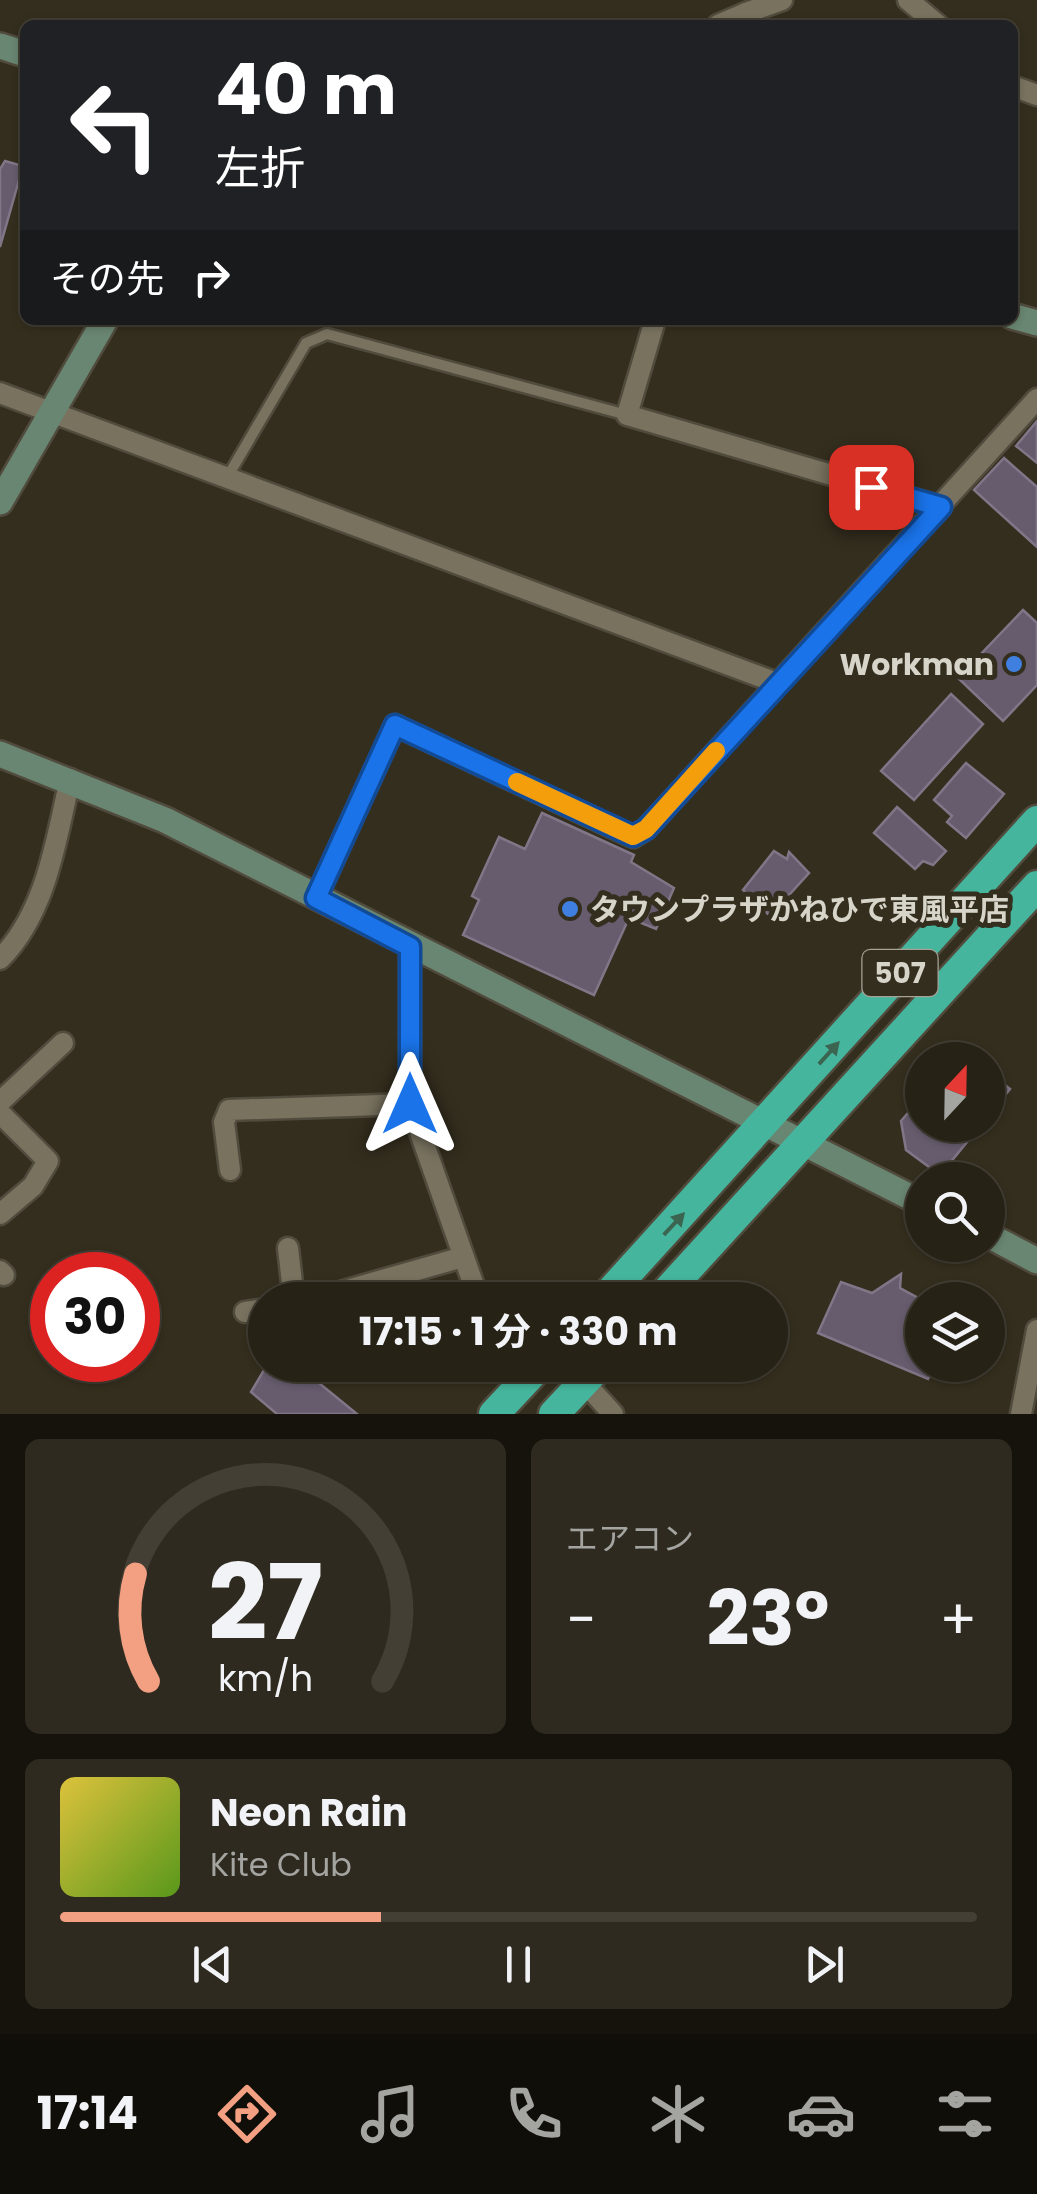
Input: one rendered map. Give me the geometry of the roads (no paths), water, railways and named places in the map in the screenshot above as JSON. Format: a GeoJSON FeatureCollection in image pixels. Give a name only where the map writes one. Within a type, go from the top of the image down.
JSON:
{"type":"FeatureCollection","features":[{"type":"Feature","properties":{"kind":"highway","name":"507"},"geometry":{"type":"LineString","coordinates":[[620,1282],[1037,821]]}},
{"type":"Feature","properties":{"kind":"highway","name":"507"},"geometry":{"type":"LineString","coordinates":[[676,1282],[1037,886]]}},
{"type":"Feature","properties":{"kind":"highway"},"geometry":{"type":"LineString","coordinates":[[494,1414],[516,1382]]}},
{"type":"Feature","properties":{"kind":"highway"},"geometry":{"type":"LineString","coordinates":[[554,1414],[584,1382]]}},
{"type":"Feature","properties":{"kind":"street"},"geometry":{"type":"LineString","coordinates":[[744,19],[782,0]]}},
{"type":"Feature","properties":{"kind":"street"},"geometry":{"type":"LineString","coordinates":[[908,0],[932,20]]}},
{"type":"Feature","properties":{"kind":"street"},"geometry":{"type":"LineString","coordinates":[[0,502],[102,325]]}},
{"type":"Feature","properties":{"kind":"street"},"geometry":{"type":"LineString","coordinates":[[654,325],[628,415],[941,507]]}},
{"type":"Feature","properties":{"kind":"street"},"geometry":{"type":"LineString","coordinates":[[0,393],[777,683]]}},
{"type":"Feature","properties":{"kind":"street"},"geometry":{"type":"LineString","coordinates":[[316,898],[395,725],[633,836],[646,829],[1037,399]]}},
{"type":"Feature","properties":{"kind":"street"},"geometry":{"type":"LineString","coordinates":[[0,754],[165,820],[905,1195]]}},
{"type":"Feature","properties":{"kind":"street"},"geometry":{"type":"LineString","coordinates":[[0,960],[21,938],[50,868],[70,779]]}},
{"type":"Feature","properties":{"kind":"street"},"geometry":{"type":"LineString","coordinates":[[410,947],[410,1104],[472,1282]]}},
{"type":"Feature","properties":{"kind":"street"},"geometry":{"type":"LineString","coordinates":[[0,1102],[63,1043]]}},
{"type":"Feature","properties":{"kind":"street"},"geometry":{"type":"LineString","coordinates":[[230,1170],[224,1122],[229,1110],[410,1104]]}},
{"type":"Feature","properties":{"kind":"street"},"geometry":{"type":"LineString","coordinates":[[0,1113],[48,1161],[34,1186],[0,1214]]}},
{"type":"Feature","properties":{"kind":"street"},"geometry":{"type":"LineString","coordinates":[[1005,1244],[1037,1261]]}},
{"type":"Feature","properties":{"kind":"street"},"geometry":{"type":"LineString","coordinates":[[288,1248],[292,1282]]}},
{"type":"Feature","properties":{"kind":"street"},"geometry":{"type":"LineString","coordinates":[[373,1282],[462,1256]]}},
{"type":"Feature","properties":{"kind":"street"},"geometry":{"type":"LineString","coordinates":[[1020,1414],[1037,1330]]}},
{"type":"Feature","properties":{"kind":"street"},"geometry":{"type":"LineString","coordinates":[[597,1382],[613,1414]]}},
{"type":"Feature","properties":{"kind":"lane"},"geometry":{"type":"LineString","coordinates":[[228,476],[306,342],[327,334],[628,415]]}},
{"type":"Feature","properties":{"kind":"place","name":"Workman"},"geometry":{"type":"Point","coordinates":[1014,664]}},
{"type":"Feature","properties":{"kind":"place","name":"タウンプラザかねひで東風平店"},"geometry":{"type":"Point","coordinates":[570,909]}}]}
